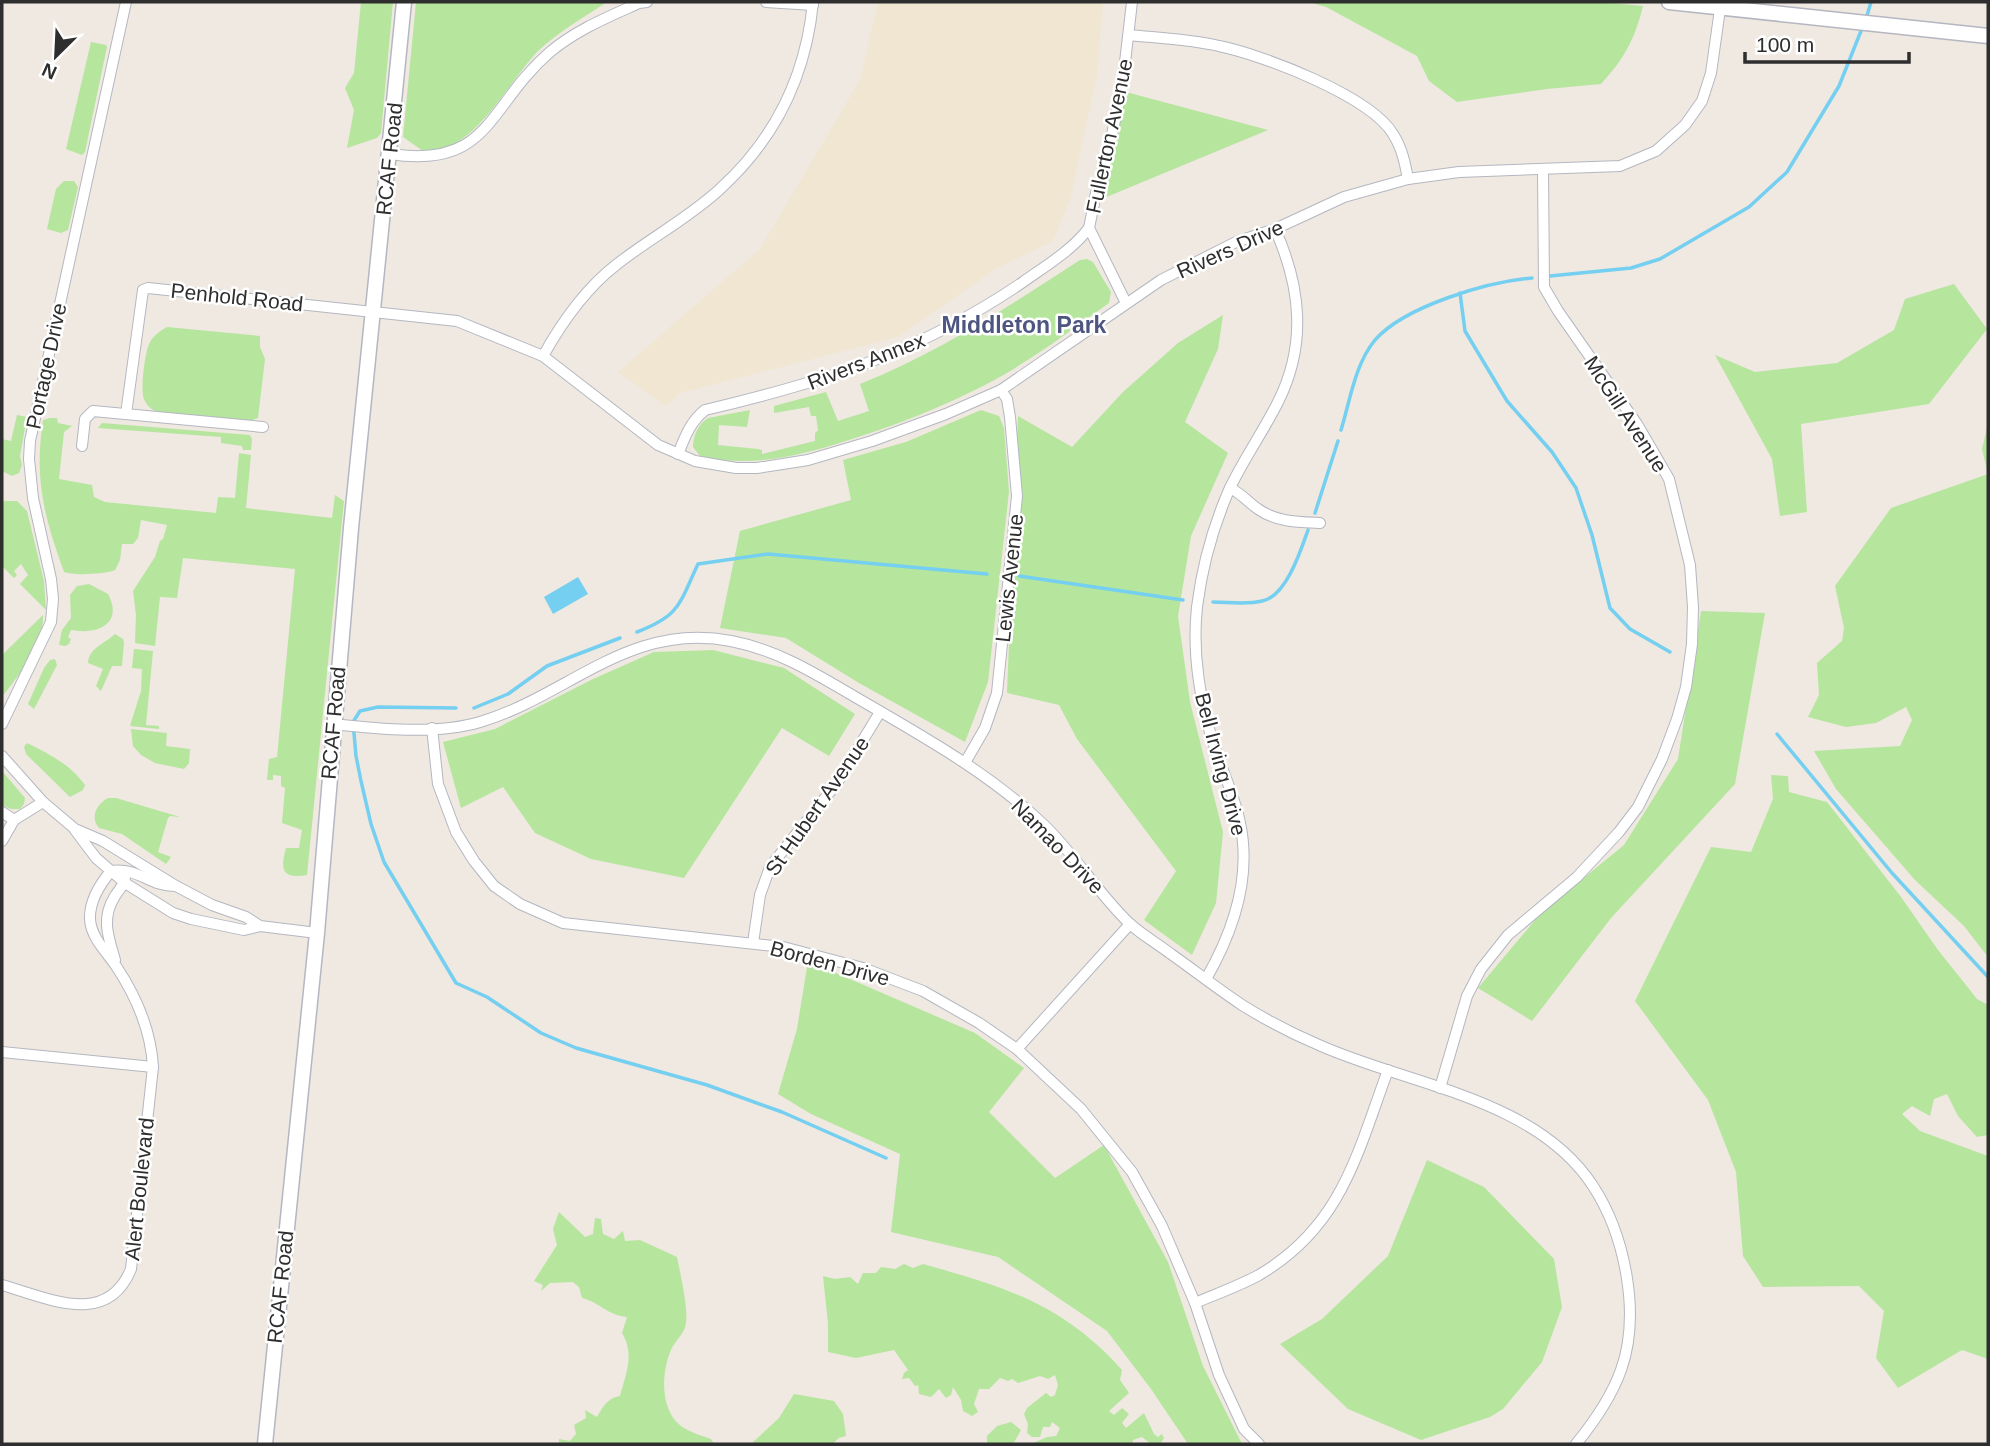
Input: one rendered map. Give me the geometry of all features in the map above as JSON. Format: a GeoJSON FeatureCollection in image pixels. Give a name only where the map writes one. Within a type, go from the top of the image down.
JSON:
{"type":"FeatureCollection","features":[{"type":"Feature","properties":{"kind":"main road","name":"RCAF Road"},"geometry":{"type":"LineString","coordinates":[[265,1444],[339,724],[372,313],[404,2]]}},
{"type":"Feature","properties":{"kind":"main road"},"geometry":{"type":"LineString","coordinates":[[1669,2],[1721,4],[1988,36]]}},
{"type":"Feature","properties":{"kind":"street","name":"Portage Drive"},"geometry":{"type":"LineString","coordinates":[[2,724],[51,622],[51,579],[33,498],[30,441],[126,2]]}},
{"type":"Feature","properties":{"kind":"street"},"geometry":{"type":"LineString","coordinates":[[390,154],[416,158],[440,156],[466,146],[484,129],[540,61],[552,51],[577,32],[639,3],[647,2]]}},
{"type":"Feature","properties":{"kind":"street"},"geometry":{"type":"LineString","coordinates":[[543,356],[563,323],[597,281],[720,190],[768,135],[784,108],[799,72],[809,40],[813,4],[766,2]]}},
{"type":"Feature","properties":{"kind":"street","name":"Fullerton Avenue"},"geometry":{"type":"LineString","coordinates":[[1126,303],[1088,228],[1118,111],[1132,2]]}},
{"type":"Feature","properties":{"kind":"street","name":"Rivers Drive"},"geometry":{"type":"LineString","coordinates":[[372,313],[457,321],[543,356],[658,445],[695,461],[736,468],[757,468],[808,460],[909,427],[1001,390],[1126,303],[1198,260],[1344,197],[1408,179],[1459,172],[1620,166],[1656,151],[1685,125],[1702,101],[1710,73],[1721,4]]}},
{"type":"Feature","properties":{"kind":"street"},"geometry":{"type":"LineString","coordinates":[[1129,35],[1222,46],[1280,64],[1348,97],[1377,116],[1392,132],[1404,157],[1408,179]]}},
{"type":"Feature","properties":{"kind":"street","name":"McGill Avenue"},"geometry":{"type":"LineString","coordinates":[[1440,1088],[1466,996],[1481,969],[1507,935],[1577,877],[1619,832],[1637,807],[1662,759],[1677,719],[1686,687],[1692,644],[1690,565],[1669,479],[1637,424],[1544,287],[1543,170]]}},
{"type":"Feature","properties":{"kind":"street","name":"Rivers Annex"},"geometry":{"type":"LineString","coordinates":[[678,454],[689,427],[705,410],[783,392],[863,366],[924,341],[964,320],[1071,249],[1088,228]]}},
{"type":"Feature","properties":{"kind":"street","name":"Bell Irving Drive"},"geometry":{"type":"LineString","coordinates":[[1206,979],[1238,907],[1244,867],[1241,824],[1206,716],[1199,683],[1197,608],[1205,562],[1230,488],[1279,401],[1294,359],[1299,333],[1292,277],[1275,229]]}},
{"type":"Feature","properties":{"kind":"street","name":"Penhold Road"},"geometry":{"type":"LineString","coordinates":[[126,414],[143,290],[148,288],[372,313]]}},
{"type":"Feature","properties":{"kind":"street","name":"Lewis Avenue"},"geometry":{"type":"LineString","coordinates":[[966,761],[985,728],[997,693],[1016,509],[1010,417],[1007,399],[1001,390]]}},
{"type":"Feature","properties":{"kind":"street"},"geometry":{"type":"LineString","coordinates":[[82,446],[88,414],[100,411],[263,427]]}},
{"type":"Feature","properties":{"kind":"street"},"geometry":{"type":"LineString","coordinates":[[1230,488],[1274,518],[1320,523]]}},
{"type":"Feature","properties":{"kind":"street","name":"Namao Drive"},"geometry":{"type":"LineString","coordinates":[[339,724],[398,729],[455,728],[480,722],[519,707],[634,648],[686,636],[739,643],[770,651],[966,761],[1046,827],[1130,924],[1244,1006],[1320,1046],[1502,1112],[1539,1132],[1567,1157],[1592,1185],[1613,1227],[1625,1263],[1628,1305],[1628,1335],[1622,1369],[1597,1419],[1576,1444]]}},
{"type":"Feature","properties":{"kind":"street","name":"St Hubert Avenue"},"geometry":{"type":"LineString","coordinates":[[753,943],[760,895],[770,867],[837,783],[880,712]]}},
{"type":"Feature","properties":{"kind":"street","name":"Borden Drive"},"geometry":{"type":"LineString","coordinates":[[432,728],[438,785],[456,832],[494,886],[520,904],[563,923],[783,947],[863,968],[923,991],[979,1023],[1017,1049],[1081,1109],[1132,1172],[1162,1226],[1195,1303],[1219,1375],[1244,1429],[1259,1444]]}},
{"type":"Feature","properties":{"kind":"street"},"geometry":{"type":"LineString","coordinates":[[2,756],[43,802],[75,829],[96,858],[125,883],[156,904],[191,919],[244,930],[260,926],[317,933]]}},
{"type":"Feature","properties":{"kind":"street"},"geometry":{"type":"LineString","coordinates":[[2,841],[14,820],[43,802]]}},
{"type":"Feature","properties":{"kind":"street"},"geometry":{"type":"LineString","coordinates":[[2,812],[14,820]]}},
{"type":"Feature","properties":{"kind":"street"},"geometry":{"type":"LineString","coordinates":[[75,829],[103,841],[212,905],[246,917],[260,926]]}},
{"type":"Feature","properties":{"kind":"street"},"geometry":{"type":"LineString","coordinates":[[121,853],[125,883]]}},
{"type":"Feature","properties":{"kind":"street"},"geometry":{"type":"LineString","coordinates":[[111,871],[125,869],[137,872],[161,886],[176,886]]}},
{"type":"Feature","properties":{"kind":"street","name":"Alert Boulevard"},"geometry":{"type":"LineString","coordinates":[[111,871],[94,898],[90,919],[96,941],[117,967]]}},
{"type":"Feature","properties":{"kind":"street","name":"Alert Boulevard"},"geometry":{"type":"LineString","coordinates":[[2,1285],[77,1306],[105,1300],[124,1287],[131,1269],[153,1067],[152,1046],[141,1014],[117,967],[105,924],[107,910],[125,883]]}},
{"type":"Feature","properties":{"kind":"street"},"geometry":{"type":"LineString","coordinates":[[1017,1049],[1130,924]]}},
{"type":"Feature","properties":{"kind":"street"},"geometry":{"type":"LineString","coordinates":[[2,1052],[153,1067]]}},
{"type":"Feature","properties":{"kind":"street"},"geometry":{"type":"LineString","coordinates":[[1195,1303],[1257,1276],[1300,1245],[1325,1218],[1350,1171],[1388,1070]]}},
{"type":"Feature","properties":{"kind":"shaded area"},"geometry":{"type":"Polygon","coordinates":[[[878,2],[1103,2],[1097,74],[1070,200],[1053,241],[997,268],[898,337],[680,393],[666,406],[618,372],[760,249],[860,80],[878,2]]]}},
{"type":"Feature","properties":{"kind":"green space"},"geometry":{"type":"Polygon","coordinates":[[[361,2],[393,2],[381,133],[377,138],[347,148],[354,110],[345,88],[354,73],[361,2]]]}},
{"type":"Feature","properties":{"kind":"green space"},"geometry":{"type":"Polygon","coordinates":[[[416,2],[607,2],[537,52],[491,111],[470,133],[451,145],[423,151],[403,137],[416,2]]]}},
{"type":"Feature","properties":{"kind":"green space"},"geometry":{"type":"Polygon","coordinates":[[[1309,2],[1601,2],[1643,6],[1628,48],[1601,84],[1457,102],[1429,81],[1417,56],[1326,7],[1309,2]]]}},
{"type":"Feature","properties":{"kind":"green space"},"geometry":{"type":"Polygon","coordinates":[[[91,42],[107,47],[85,152],[82,155],[66,149],[91,42]]]}},
{"type":"Feature","properties":{"kind":"green space"},"geometry":{"type":"Polygon","coordinates":[[[1126,92],[1268,130],[1104,198],[1126,92]]]}},
{"type":"Feature","properties":{"kind":"green space"},"geometry":{"type":"Polygon","coordinates":[[[64,181],[74,181],[78,187],[68,230],[61,233],[47,229],[56,189],[64,181]]]}},
{"type":"Feature","properties":{"kind":"green space"},"geometry":{"type":"Polygon","coordinates":[[[1080,260],[1093,262],[1111,292],[1109,303],[1033,357],[969,393],[886,428],[796,455],[758,461],[719,460],[700,456],[693,447],[697,431],[708,418],[750,410],[747,427],[719,425],[718,445],[758,449],[762,450],[762,454],[815,441],[815,433],[818,430],[816,416],[811,416],[809,407],[774,413],[774,406],[826,392],[838,421],[869,411],[860,384],[946,343],[1080,260]]]}},
{"type":"Feature","properties":{"kind":"green space"},"geometry":{"type":"Polygon","coordinates":[[[1954,284],[1987,329],[1929,404],[1801,424],[1807,512],[1780,516],[1772,459],[1715,355],[1755,372],[1837,363],[1894,330],[1905,299],[1954,284]]]}},
{"type":"Feature","properties":{"kind":"green space"},"geometry":{"type":"Polygon","coordinates":[[[1223,315],[1218,349],[1185,422],[1228,453],[1191,536],[1178,616],[1190,702],[1223,832],[1216,903],[1192,955],[1144,920],[1176,871],[1077,739],[1059,705],[1007,693],[1018,416],[1072,447],[1123,392],[1178,343],[1223,315]]]}},
{"type":"Feature","properties":{"kind":"green space"},"geometry":{"type":"Polygon","coordinates":[[[167,327],[260,336],[260,347],[265,359],[258,418],[250,421],[161,414],[149,406],[144,399],[143,388],[146,353],[157,333],[167,327]]]}},
{"type":"Feature","properties":{"kind":"green space"},"geometry":{"type":"Polygon","coordinates":[[[981,410],[999,416],[1004,428],[1009,492],[988,682],[965,742],[859,683],[786,638],[720,628],[740,531],[851,500],[843,460],[906,442],[981,410]]]}},
{"type":"Feature","properties":{"kind":"green space"},"geometry":{"type":"Polygon","coordinates":[[[17,415],[27,417],[20,456],[22,465],[19,473],[12,476],[2,471],[2,439],[11,441],[17,415]]]}},
{"type":"Feature","properties":{"kind":"green space"},"geometry":{"type":"Polygon","coordinates":[[[57,418],[58,423],[72,426],[64,432],[59,479],[92,485],[94,497],[105,502],[216,513],[218,497],[235,498],[239,453],[251,455],[246,508],[332,518],[335,495],[344,501],[307,875],[292,876],[283,867],[286,848],[299,848],[302,830],[282,823],[285,788],[281,786],[281,776],[273,775],[273,780],[267,780],[269,759],[277,757],[295,569],[183,558],[177,598],[160,597],[155,646],[135,643],[133,591],[155,557],[167,525],[141,520],[138,538],[133,544],[122,544],[120,560],[115,570],[90,574],[64,572],[46,515],[40,480],[43,420],[57,418]]]}},
{"type":"Feature","properties":{"kind":"green space"},"geometry":{"type":"Polygon","coordinates":[[[102,423],[250,435],[251,450],[221,443],[221,437],[98,428],[102,423]]]}},
{"type":"Feature","properties":{"kind":"green space"},"geometry":{"type":"Polygon","coordinates":[[[1988,424],[1988,474],[1982,449],[1988,424]]]}},
{"type":"Feature","properties":{"kind":"green space"},"geometry":{"type":"Polygon","coordinates":[[[1988,474],[1988,957],[1964,926],[1915,880],[1836,789],[1814,751],[1900,746],[1912,720],[1906,707],[1876,723],[1846,727],[1808,717],[1819,695],[1817,663],[1842,641],[1844,628],[1835,586],[1891,508],[1988,474]]]}},
{"type":"Feature","properties":{"kind":"green space"},"geometry":{"type":"Polygon","coordinates":[[[2,501],[17,501],[27,511],[44,581],[46,610],[20,584],[28,575],[21,564],[14,571],[17,575],[14,578],[2,566],[2,501]]]}},
{"type":"Feature","properties":{"kind":"green space"},"geometry":{"type":"Polygon","coordinates":[[[89,584],[108,594],[113,613],[110,620],[98,629],[71,630],[69,644],[59,645],[62,630],[71,618],[70,595],[77,586],[89,584]]]}},
{"type":"Feature","properties":{"kind":"green space"},"geometry":{"type":"Polygon","coordinates":[[[1701,611],[1765,613],[1735,784],[1611,918],[1532,1021],[1478,988],[1541,913],[1624,845],[1678,759],[1701,611]]]}},
{"type":"Feature","properties":{"kind":"green space"},"geometry":{"type":"Polygon","coordinates":[[[43,615],[40,638],[35,649],[2,697],[2,655],[43,615]]]}},
{"type":"Feature","properties":{"kind":"green space"},"geometry":{"type":"Polygon","coordinates":[[[115,634],[124,642],[122,666],[112,666],[101,691],[96,686],[103,669],[88,663],[89,658],[94,650],[115,634]]]}},
{"type":"Feature","properties":{"kind":"green space"},"geometry":{"type":"Polygon","coordinates":[[[134,649],[153,651],[146,725],[159,726],[159,729],[130,726],[141,691],[142,669],[132,668],[134,649]]]}},
{"type":"Feature","properties":{"kind":"green space"},"geometry":{"type":"Polygon","coordinates":[[[713,650],[784,668],[855,714],[829,756],[782,728],[684,878],[591,859],[535,833],[503,787],[461,808],[443,742],[495,729],[593,679],[654,652],[713,650]]]}},
{"type":"Feature","properties":{"kind":"green space"},"geometry":{"type":"Polygon","coordinates":[[[55,659],[57,665],[34,709],[28,704],[44,668],[50,660],[55,659]]]}},
{"type":"Feature","properties":{"kind":"green space"},"geometry":{"type":"Polygon","coordinates":[[[131,729],[167,733],[166,746],[190,749],[189,763],[184,769],[155,763],[141,755],[133,746],[131,729]]]}},
{"type":"Feature","properties":{"kind":"green space"},"geometry":{"type":"Polygon","coordinates":[[[27,743],[66,765],[85,785],[83,790],[70,797],[26,754],[24,747],[27,743]]]}},
{"type":"Feature","properties":{"kind":"green space"},"geometry":{"type":"Polygon","coordinates":[[[2,771],[25,798],[20,809],[2,805],[2,771]]]}},
{"type":"Feature","properties":{"kind":"green space"},"geometry":{"type":"Polygon","coordinates":[[[1771,775],[1788,776],[1789,792],[1827,802],[1901,897],[1938,950],[1977,999],[1988,1005],[1988,1135],[1977,1137],[1958,1116],[1947,1094],[1934,1099],[1930,1116],[1912,1106],[1902,1114],[1920,1131],[1988,1156],[1988,1359],[1962,1350],[1898,1388],[1876,1358],[1884,1311],[1859,1286],[1763,1287],[1743,1256],[1736,1172],[1708,1100],[1635,1001],[1711,847],[1751,852],[1773,799],[1771,775]]]}},
{"type":"Feature","properties":{"kind":"green space"},"geometry":{"type":"Polygon","coordinates":[[[108,798],[180,817],[168,818],[158,852],[171,857],[166,864],[122,834],[99,828],[95,820],[96,811],[108,798]]]}},
{"type":"Feature","properties":{"kind":"green space"},"geometry":{"type":"Polygon","coordinates":[[[808,961],[975,1033],[1024,1068],[989,1112],[1055,1178],[1104,1145],[1168,1262],[1203,1366],[1242,1444],[1188,1444],[1107,1331],[998,1257],[891,1232],[900,1154],[811,1114],[778,1094],[797,1029],[808,961]]]}},
{"type":"Feature","properties":{"kind":"green space"},"geometry":{"type":"Polygon","coordinates":[[[1427,1160],[1484,1187],[1554,1259],[1562,1307],[1542,1362],[1503,1409],[1490,1417],[1421,1440],[1348,1409],[1280,1344],[1322,1319],[1388,1256],[1427,1160]]]}},
{"type":"Feature","properties":{"kind":"green space"},"geometry":{"type":"Polygon","coordinates":[[[559,1212],[585,1237],[593,1234],[595,1218],[601,1219],[603,1234],[614,1239],[623,1231],[625,1241],[640,1240],[677,1257],[686,1321],[668,1359],[664,1391],[674,1419],[692,1432],[711,1439],[714,1444],[559,1444],[559,1439],[570,1441],[576,1434],[574,1425],[586,1418],[585,1410],[597,1417],[603,1406],[620,1396],[629,1357],[622,1333],[627,1317],[614,1314],[582,1298],[579,1287],[573,1282],[550,1283],[541,1291],[543,1285],[534,1281],[557,1245],[553,1229],[559,1212]]]}},
{"type":"Feature","properties":{"kind":"green space"},"geometry":{"type":"Polygon","coordinates":[[[904,1264],[913,1268],[923,1264],[1006,1290],[1055,1314],[1078,1329],[1122,1370],[1120,1380],[1129,1393],[1109,1411],[1114,1415],[1122,1408],[1129,1414],[1122,1423],[1126,1428],[1144,1413],[1154,1434],[1158,1437],[1162,1434],[1164,1438],[1160,1444],[1151,1444],[1142,1437],[1133,1440],[1132,1444],[1031,1444],[1056,1436],[1060,1428],[1052,1422],[1050,1427],[1043,1427],[1040,1437],[1032,1437],[1027,1433],[1028,1424],[1024,1414],[1027,1408],[1046,1393],[1051,1397],[1055,1395],[1058,1385],[1055,1375],[1048,1379],[1040,1376],[1018,1383],[1012,1379],[1008,1381],[1000,1378],[989,1389],[979,1389],[974,1404],[978,1412],[972,1416],[963,1411],[961,1400],[953,1387],[951,1395],[946,1398],[939,1389],[931,1397],[919,1394],[918,1385],[915,1386],[909,1378],[902,1379],[908,1370],[894,1350],[856,1358],[828,1352],[823,1276],[835,1279],[850,1277],[858,1284],[863,1273],[876,1273],[881,1267],[895,1269],[904,1264]]]}},
{"type":"Feature","properties":{"kind":"green space"},"geometry":{"type":"Polygon","coordinates":[[[794,1394],[834,1401],[843,1414],[846,1436],[832,1444],[751,1444],[779,1418],[794,1394]]]}},
{"type":"Feature","properties":{"kind":"green space"},"geometry":{"type":"Polygon","coordinates":[[[1011,1422],[1021,1430],[1013,1444],[987,1444],[987,1436],[997,1426],[1011,1422]]]}},
{"type":"Feature","properties":{"kind":"water"},"geometry":{"type":"Polygon","coordinates":[[[578,577],[588,594],[553,614],[544,597],[578,577]]]}},
{"type":"Feature","properties":{"kind":"waterway"},"geometry":{"type":"LineString","coordinates":[[1866,19],[1871,2]]}},
{"type":"Feature","properties":{"kind":"waterway"},"geometry":{"type":"LineString","coordinates":[[1550,276],[1631,268],[1660,259],[1749,207],[1787,172],[1839,86],[1863,26]]}},
{"type":"Feature","properties":{"kind":"waterway"},"geometry":{"type":"LineString","coordinates":[[1341,430],[1363,360],[1375,340],[1389,328],[1426,306],[1470,290],[1532,278]]}},
{"type":"Feature","properties":{"kind":"waterway"},"geometry":{"type":"LineString","coordinates":[[1460,293],[1465,331],[1507,401],[1552,452],[1576,488],[1592,535],[1610,608],[1630,629],[1670,652]]}},
{"type":"Feature","properties":{"kind":"waterway"},"geometry":{"type":"LineString","coordinates":[[1315,513],[1338,441]]}},
{"type":"Feature","properties":{"kind":"waterway"},"geometry":{"type":"LineString","coordinates":[[1213,602],[1250,603],[1271,598],[1291,572],[1308,530]]}},
{"type":"Feature","properties":{"kind":"waterway"},"geometry":{"type":"LineString","coordinates":[[637,632],[671,614],[682,599],[698,564],[768,554],[987,574]]}},
{"type":"Feature","properties":{"kind":"waterway"},"geometry":{"type":"LineString","coordinates":[[1019,576],[1183,600]]}},
{"type":"Feature","properties":{"kind":"waterway"},"geometry":{"type":"LineString","coordinates":[[474,708],[508,694],[547,666],[620,638]]}},
{"type":"Feature","properties":{"kind":"waterway"},"geometry":{"type":"LineString","coordinates":[[456,708],[378,707],[360,711],[353,722],[361,781],[371,824],[384,862],[456,983],[487,997],[541,1033],[576,1048],[707,1085],[782,1112],[886,1158]]}},
{"type":"Feature","properties":{"kind":"waterway"},"geometry":{"type":"LineString","coordinates":[[1777,734],[1892,873],[1988,977]]}},
{"type":"Feature","properties":{"kind":"district","name":"Middleton Park"},"geometry":{"type":"Point","coordinates":[1024,325]}}]}
